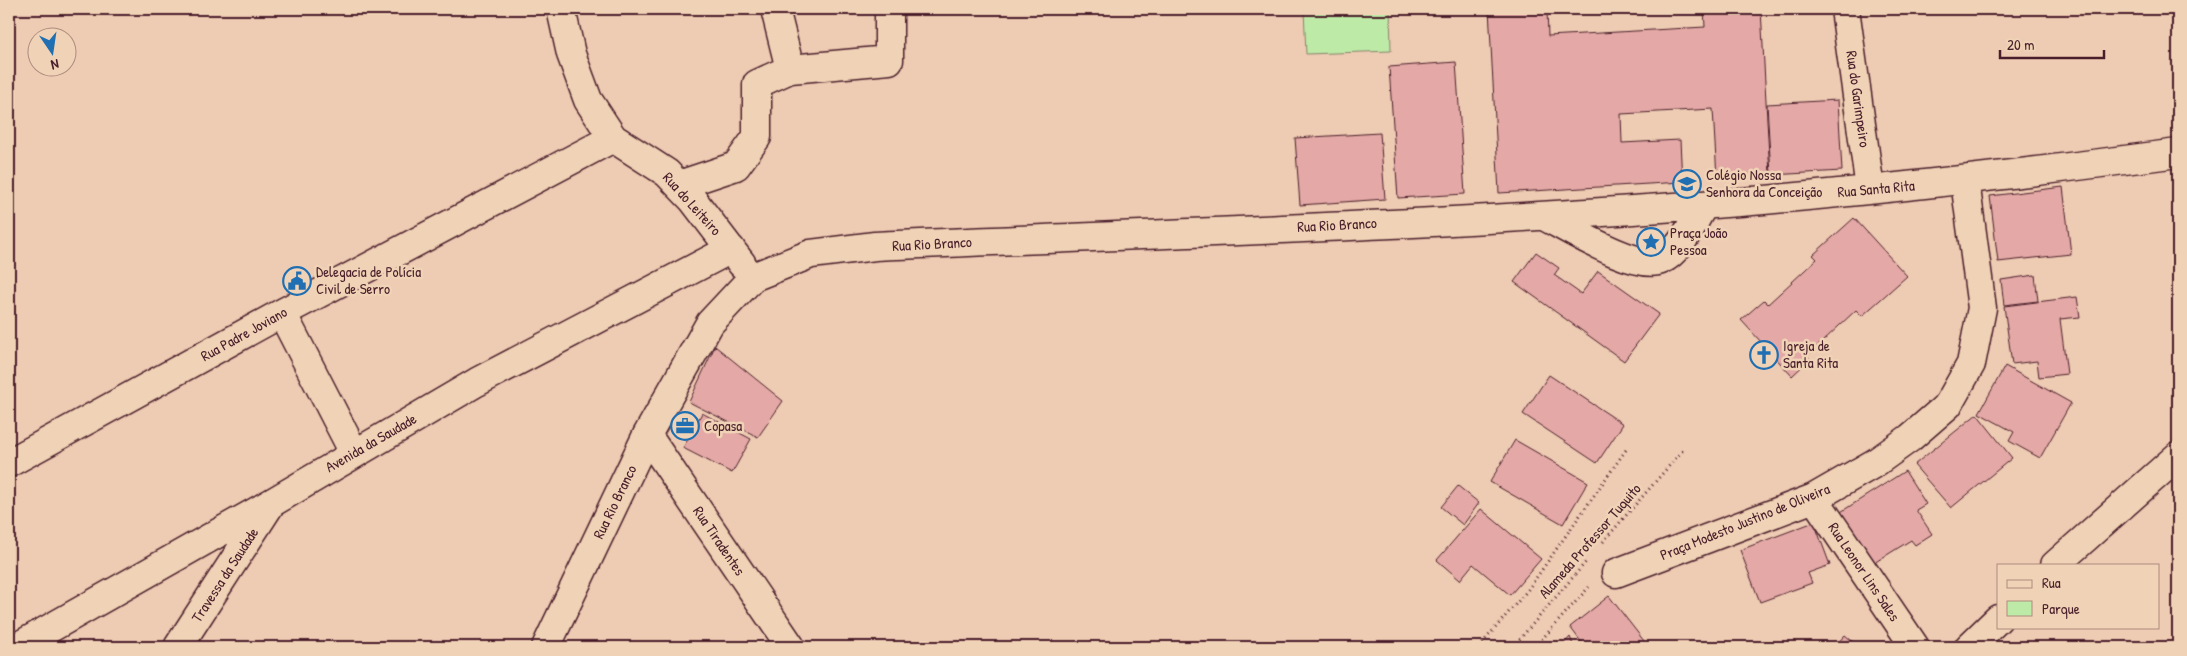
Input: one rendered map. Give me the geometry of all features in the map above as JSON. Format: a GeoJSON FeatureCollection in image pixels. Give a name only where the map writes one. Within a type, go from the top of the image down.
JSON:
{"type":"FeatureCollection","features":[{"type":"Feature","properties":{"kind":"street","name":"Rua do Leiteiro"},"geometry":{"type":"LineString","coordinates":[[561,9],[571,54],[588,100],[613,138],[667,173],[732,249],[752,277]]}},
{"type":"Feature","properties":{"kind":"street"},"geometry":{"type":"LineString","coordinates":[[775,9],[790,69]]}},
{"type":"Feature","properties":{"kind":"street"},"geometry":{"type":"LineString","coordinates":[[679,185],[736,166],[757,137],[757,84],[790,69],[889,60],[889,9]]}},
{"type":"Feature","properties":{"kind":"street","name":"Rua do Garimpeiro"},"geometry":{"type":"LineString","coordinates":[[1845,9],[1870,189]]}},
{"type":"Feature","properties":{"kind":"street","name":"Rua Padre Joviano"},"geometry":{"type":"LineString","coordinates":[[9,463],[282,313],[613,138]]}},
{"type":"Feature","properties":{"kind":"street","name":"Rua Santa Rita"},"geometry":{"type":"LineString","coordinates":[[1542,216],[1704,205],[1965,180],[2178,153]]}},
{"type":"Feature","properties":{"kind":"street","name":"Praça Modesto Justino de Oliveira"},"geometry":{"type":"LineString","coordinates":[[1616,573],[1814,498],[1875,463],[1910,438],[1948,406],[1971,364],[1982,308],[1965,180]]}},
{"type":"Feature","properties":{"kind":"street"},"geometry":{"type":"LineString","coordinates":[[1542,216],[1628,258],[1645,263],[1662,260],[1674,251],[1704,205]]}},
{"type":"Feature","properties":{"kind":"street","name":"Rua Rio Branco"},"geometry":{"type":"LineString","coordinates":[[546,647],[647,436],[710,323],[752,277],[811,254],[875,246],[1542,216]]}},
{"type":"Feature","properties":{"kind":"street","name":"Avenida da Saudade"},"geometry":{"type":"LineString","coordinates":[[17,647],[273,502],[477,382],[732,249]]}},
{"type":"Feature","properties":{"kind":"street"},"geometry":{"type":"LineString","coordinates":[[282,313],[354,453]]}},
{"type":"Feature","properties":{"kind":"street","name":"Rua Tiradentes"},"geometry":{"type":"LineString","coordinates":[[647,436],[791,647]]}},
{"type":"Feature","properties":{"kind":"street"},"geometry":{"type":"LineString","coordinates":[[2056,564],[2178,456]]}},
{"type":"Feature","properties":{"kind":"street","name":"Rua Leonor Lins Sales"},"geometry":{"type":"LineString","coordinates":[[1814,498],[1915,647]]}},
{"type":"Feature","properties":{"kind":"street","name":"Travessa da Saudade"},"geometry":{"type":"LineString","coordinates":[[178,647],[273,502]]}},
{"type":"Feature","properties":{"kind":"street"},"geometry":{"type":"LineString","coordinates":[[1969,647],[1997,620]]}},
{"type":"Feature","properties":{"kind":"path","name":"Alameda Professor Tuquito"},"geometry":{"type":"LineString","coordinates":[[1479,647],[1527,591],[1628,447]]}},
{"type":"Feature","properties":{"kind":"path","name":"Alameda Professor Tuquito"},"geometry":{"type":"LineString","coordinates":[[1597,549],[1684,450]]}},
{"type":"Feature","properties":{"kind":"path","name":"Alameda Professor Tuquito"},"geometry":{"type":"LineString","coordinates":[[1513,647],[1592,556]]}},
{"type":"Feature","properties":{"kind":"path","name":"Alameda Professor Tuquito"},"geometry":{"type":"LineString","coordinates":[[1535,647],[1586,589],[1616,573]]}},
{"type":"Feature","properties":{"kind":"green space"},"geometry":{"type":"Polygon","coordinates":[[[1304,9],[1390,9],[1391,51],[1306,54],[1304,9]]]}},
{"type":"Feature","properties":{"kind":"building"},"geometry":{"type":"Polygon","coordinates":[[[1489,9],[1547,9],[1548,36],[1705,27],[1704,9],[1761,9],[1770,175],[1717,178],[1713,109],[1621,114],[1622,143],[1680,140],[1682,182],[1499,193],[1489,9]]]}},
{"type":"Feature","properties":{"kind":"building"},"geometry":{"type":"Polygon","coordinates":[[[1456,62],[1465,194],[1398,198],[1389,67],[1456,62]]]}},
{"type":"Feature","properties":{"kind":"building"},"geometry":{"type":"Polygon","coordinates":[[[1838,100],[1842,171],[1771,175],[1767,104],[1838,100]]]}},
{"type":"Feature","properties":{"kind":"building"},"geometry":{"type":"Polygon","coordinates":[[[1380,133],[1385,199],[1300,205],[1295,138],[1380,133]]]}},
{"type":"Feature","properties":{"kind":"building"},"geometry":{"type":"Polygon","coordinates":[[[2063,187],[2071,254],[1998,262],[1990,196],[2063,187]]]}},
{"type":"Feature","properties":{"kind":"building"},"geometry":{"type":"Polygon","coordinates":[[[1854,218],[1907,276],[1862,316],[1856,310],[1807,356],[1810,359],[1792,376],[1741,320],[1764,300],[1768,304],[1817,259],[1813,255],[1854,218]]]}},
{"type":"Feature","properties":{"kind":"building"},"geometry":{"type":"Polygon","coordinates":[[[1536,252],[1559,268],[1554,275],[1581,294],[1598,271],[1659,314],[1624,361],[1514,282],[1536,252]]]}},
{"type":"Feature","properties":{"kind":"building"},"geometry":{"type":"Polygon","coordinates":[[[2035,275],[2038,301],[2004,305],[2001,280],[2035,275]]]}},
{"type":"Feature","properties":{"kind":"building"},"geometry":{"type":"Polygon","coordinates":[[[2077,297],[2080,317],[2060,319],[2067,374],[2039,377],[2037,361],[2012,364],[2004,306],[2077,297]]]}},
{"type":"Feature","properties":{"kind":"building"},"geometry":{"type":"Polygon","coordinates":[[[715,346],[783,401],[758,437],[689,402],[715,346]]]}},
{"type":"Feature","properties":{"kind":"building"},"geometry":{"type":"Polygon","coordinates":[[[2005,366],[2071,403],[2040,458],[2009,441],[2014,432],[1979,413],[2005,366]]]}},
{"type":"Feature","properties":{"kind":"building"},"geometry":{"type":"Polygon","coordinates":[[[1549,375],[1623,424],[1597,463],[1523,414],[1549,375]]]}},
{"type":"Feature","properties":{"kind":"building"},"geometry":{"type":"Polygon","coordinates":[[[702,413],[751,439],[732,473],[683,448],[702,413]]]}},
{"type":"Feature","properties":{"kind":"building"},"geometry":{"type":"Polygon","coordinates":[[[1977,414],[2012,458],[1951,508],[1914,465],[1977,414]]]}},
{"type":"Feature","properties":{"kind":"building"},"geometry":{"type":"Polygon","coordinates":[[[1515,440],[1588,482],[1563,524],[1490,482],[1515,440]]]}},
{"type":"Feature","properties":{"kind":"building"},"geometry":{"type":"Polygon","coordinates":[[[1905,471],[1926,504],[1916,510],[1932,534],[1915,545],[1911,540],[1869,566],[1836,515],[1905,471]]]}},
{"type":"Feature","properties":{"kind":"building"},"geometry":{"type":"Polygon","coordinates":[[[1458,486],[1479,503],[1463,525],[1441,507],[1458,486]]]}},
{"type":"Feature","properties":{"kind":"building"},"geometry":{"type":"Polygon","coordinates":[[[1481,509],[1541,559],[1510,595],[1473,564],[1460,580],[1437,560],[1481,509]]]}},
{"type":"Feature","properties":{"kind":"building"},"geometry":{"type":"Polygon","coordinates":[[[1814,522],[1830,565],[1808,573],[1812,583],[1760,602],[1740,550],[1814,522]]]}},
{"type":"Feature","properties":{"kind":"building"},"geometry":{"type":"Polygon","coordinates":[[[1609,596],[1644,641],[1637,647],[1585,647],[1570,627],[1609,596]]]}},
{"type":"Feature","properties":{"kind":"building"},"geometry":{"type":"Polygon","coordinates":[[[1845,635],[1859,647],[1834,647],[1845,635]]]}},
{"type":"Feature","properties":{"kind":"building"},"geometry":{"type":"Polygon","coordinates":[[[1570,637],[1574,647],[1561,647],[1570,637]]]}},
{"type":"Feature","properties":{"kind":"place","name":"Colégio Nossa Senhora da Conceição"},"geometry":{"type":"Point","coordinates":[1687,184]}},
{"type":"Feature","properties":{"kind":"place","name":"Praça João Pessoa"},"geometry":{"type":"Point","coordinates":[1651,242]}},
{"type":"Feature","properties":{"kind":"place","name":"Delegacia de Polícia Civil de Serro"},"geometry":{"type":"Point","coordinates":[297,281]}},
{"type":"Feature","properties":{"kind":"place","name":"Igreja de Santa Rita"},"geometry":{"type":"Point","coordinates":[1764,355]}},
{"type":"Feature","properties":{"kind":"place","name":"Copasa"},"geometry":{"type":"Point","coordinates":[685,426]}}]}
